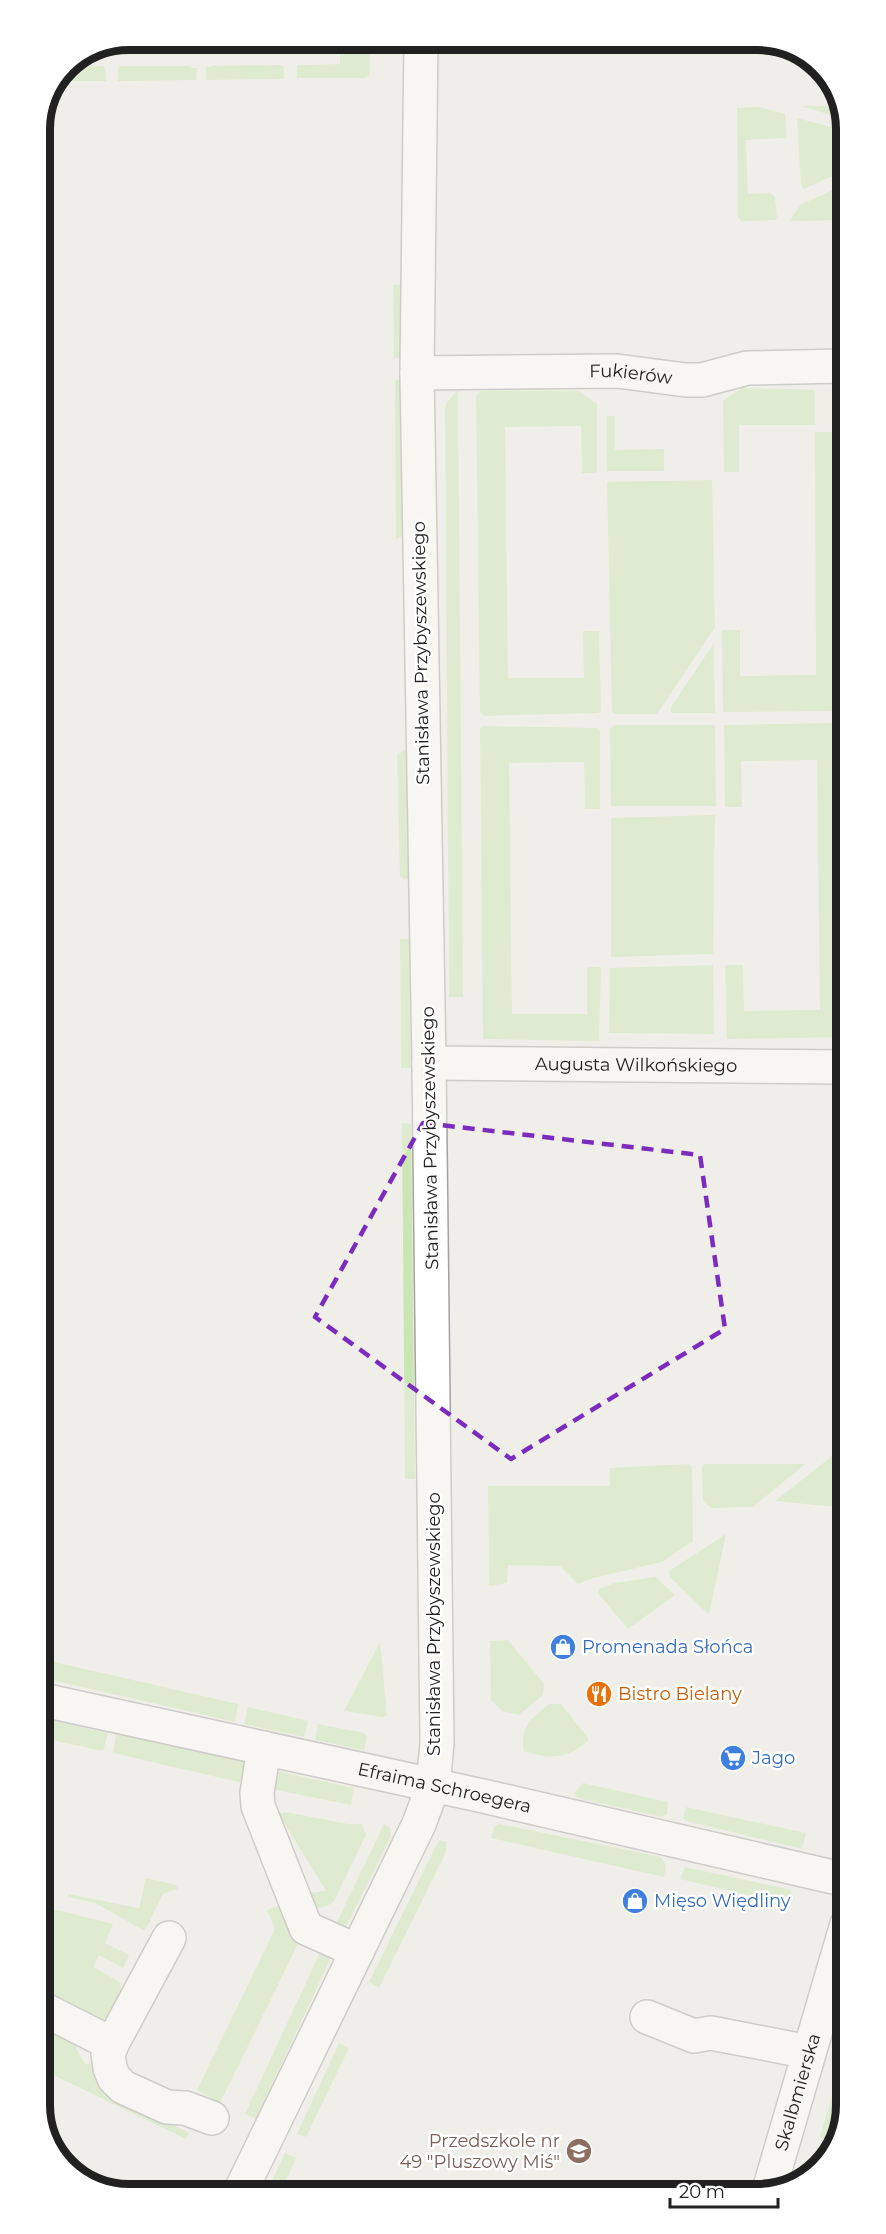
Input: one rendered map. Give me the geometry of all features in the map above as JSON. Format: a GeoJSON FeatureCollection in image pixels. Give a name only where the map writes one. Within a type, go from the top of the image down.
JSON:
{"type":"FeatureCollection","features":[{"type":"Feature","properties":{"kind":"street","name":"Stanisława Przybyszewskiego"},"geometry":{"type":"LineString","coordinates":[[244,2184],[419,1824],[433,1786],[437,1743],[429,1063],[417,373],[421,50]]}},
{"type":"Feature","properties":{"kind":"street","name":"Fukierów"},"geometry":{"type":"LineString","coordinates":[[417,373],[617,371],[702,380],[747,368],[836,366]]}},
{"type":"Feature","properties":{"kind":"street","name":"Augusta Wilkońskiego"},"geometry":{"type":"LineString","coordinates":[[429,1063],[836,1066]]}},
{"type":"Feature","properties":{"kind":"street","name":"Efraima Schroegera"},"geometry":{"type":"LineString","coordinates":[[50,1702],[836,1878]]}},
{"type":"Feature","properties":{"kind":"street"},"geometry":{"type":"LineString","coordinates":[[264,1748],[257,1793],[258,1806],[306,1928],[357,1951]]}},
{"type":"Feature","properties":{"kind":"street"},"geometry":{"type":"LineString","coordinates":[[169,1938],[112,2044],[108,2054],[110,2068],[114,2078],[123,2087],[167,2107],[185,2108],[212,2118]]}},
{"type":"Feature","properties":{"kind":"street","name":"Skalbmierska"},"geometry":{"type":"LineString","coordinates":[[771,2183],[836,1961]]}},
{"type":"Feature","properties":{"kind":"street"},"geometry":{"type":"LineString","coordinates":[[50,2013],[112,2044]]}},
{"type":"Feature","properties":{"kind":"street"},"geometry":{"type":"LineString","coordinates":[[647,2017],[694,2036],[711,2033],[809,2052]]}},
{"type":"Feature","properties":{"kind":"highlighted area"},"geometry":{"type":"Polygon","coordinates":[[[423,1123],[700,1155],[725,1329],[511,1459],[315,1317],[423,1123]]]}},
{"type":"Feature","properties":{"kind":"green space"},"geometry":{"type":"Polygon","coordinates":[[[340,50],[369,50],[370,75],[365,78],[297,78],[297,66],[300,65],[340,64],[340,50]]]}},
{"type":"Feature","properties":{"kind":"green space"},"geometry":{"type":"Polygon","coordinates":[[[280,65],[284,67],[284,79],[206,80],[206,67],[280,65]]]}},
{"type":"Feature","properties":{"kind":"green space"},"geometry":{"type":"Polygon","coordinates":[[[102,66],[105,68],[106,81],[66,81],[80,67],[102,66]]]}},
{"type":"Feature","properties":{"kind":"green space"},"geometry":{"type":"Polygon","coordinates":[[[122,66],[191,66],[191,68],[197,68],[196,80],[118,81],[118,68],[122,66]]]}},
{"type":"Feature","properties":{"kind":"green space"},"geometry":{"type":"Polygon","coordinates":[[[800,106],[833,106],[835,116],[800,106]]]}},
{"type":"Feature","properties":{"kind":"green space"},"geometry":{"type":"Polygon","coordinates":[[[759,107],[785,114],[787,138],[746,140],[748,194],[770,193],[775,197],[777,218],[775,220],[741,221],[738,217],[737,108],[759,107]]]}},
{"type":"Feature","properties":{"kind":"green space"},"geometry":{"type":"Polygon","coordinates":[[[797,118],[836,128],[836,174],[804,189],[801,186],[797,118]]]}},
{"type":"Feature","properties":{"kind":"green space"},"geometry":{"type":"Polygon","coordinates":[[[836,188],[836,220],[790,221],[800,205],[836,188]]]}},
{"type":"Feature","properties":{"kind":"green space"},"geometry":{"type":"Polygon","coordinates":[[[402,284],[402,358],[394,358],[393,285],[402,284]]]}},
{"type":"Feature","properties":{"kind":"green space"},"geometry":{"type":"Polygon","coordinates":[[[395,380],[404,380],[405,535],[396,539],[395,380]]]}},
{"type":"Feature","properties":{"kind":"green space"},"geometry":{"type":"Polygon","coordinates":[[[742,388],[815,390],[815,425],[739,425],[739,472],[724,472],[723,401],[742,388]]]}},
{"type":"Feature","properties":{"kind":"green space"},"geometry":{"type":"Polygon","coordinates":[[[458,390],[463,997],[449,997],[445,407],[458,390]]]}},
{"type":"Feature","properties":{"kind":"green space"},"geometry":{"type":"Polygon","coordinates":[[[481,391],[579,391],[597,404],[597,473],[582,473],[581,426],[505,427],[508,678],[584,678],[583,631],[599,631],[601,711],[598,713],[484,716],[480,712],[476,395],[481,391]]]}},
{"type":"Feature","properties":{"kind":"green space"},"geometry":{"type":"Polygon","coordinates":[[[607,416],[615,416],[615,450],[664,449],[664,471],[607,471],[607,416]]]}},
{"type":"Feature","properties":{"kind":"green space"},"geometry":{"type":"Polygon","coordinates":[[[815,432],[836,432],[836,711],[723,712],[722,630],[740,630],[740,676],[816,675],[815,432]]]}},
{"type":"Feature","properties":{"kind":"green space"},"geometry":{"type":"Polygon","coordinates":[[[712,480],[715,627],[657,714],[614,714],[612,712],[607,482],[712,480]]]}},
{"type":"Feature","properties":{"kind":"green space"},"geometry":{"type":"Polygon","coordinates":[[[714,643],[715,713],[671,713],[671,707],[714,643]]]}},
{"type":"Feature","properties":{"kind":"green space"},"geometry":{"type":"Polygon","coordinates":[[[836,723],[836,1037],[727,1039],[725,965],[743,965],[744,1011],[820,1010],[817,760],[741,761],[742,807],[725,807],[724,725],[836,723]]]}},
{"type":"Feature","properties":{"kind":"green space"},"geometry":{"type":"Polygon","coordinates":[[[614,725],[715,725],[716,806],[611,806],[610,729],[614,725]]]}},
{"type":"Feature","properties":{"kind":"green space"},"geometry":{"type":"Polygon","coordinates":[[[483,726],[597,728],[600,731],[600,809],[585,809],[584,762],[509,763],[512,1014],[587,1014],[587,967],[601,967],[599,1041],[483,1039],[480,728],[483,726]]]}},
{"type":"Feature","properties":{"kind":"green space"},"geometry":{"type":"Polygon","coordinates":[[[408,748],[410,878],[405,880],[400,876],[397,755],[408,748]]]}},
{"type":"Feature","properties":{"kind":"green space"},"geometry":{"type":"Polygon","coordinates":[[[715,815],[713,954],[611,957],[611,818],[715,815]]]}},
{"type":"Feature","properties":{"kind":"green space"},"geometry":{"type":"Polygon","coordinates":[[[400,939],[409,939],[411,1068],[401,1068],[400,939]]]}},
{"type":"Feature","properties":{"kind":"green space"},"geometry":{"type":"Polygon","coordinates":[[[713,965],[714,1034],[609,1033],[610,968],[713,965]]]}},
{"type":"Feature","properties":{"kind":"green space"},"geometry":{"type":"Polygon","coordinates":[[[402,1123],[411,1124],[415,1479],[405,1479],[402,1123]]]}},
{"type":"Feature","properties":{"kind":"green space"},"geometry":{"type":"Polygon","coordinates":[[[836,1453],[836,1507],[775,1501],[836,1453]]]}},
{"type":"Feature","properties":{"kind":"green space"},"geometry":{"type":"Polygon","coordinates":[[[689,1464],[692,1466],[693,1541],[662,1562],[593,1578],[578,1584],[560,1566],[508,1565],[507,1583],[489,1586],[488,1486],[610,1486],[610,1468],[689,1464]]]}},
{"type":"Feature","properties":{"kind":"green space"},"geometry":{"type":"Polygon","coordinates":[[[704,1464],[805,1464],[753,1507],[711,1508],[703,1500],[702,1468],[704,1464]]]}},
{"type":"Feature","properties":{"kind":"green space"},"geometry":{"type":"Polygon","coordinates":[[[726,1534],[709,1615],[670,1577],[669,1571],[726,1534]]]}},
{"type":"Feature","properties":{"kind":"green space"},"geometry":{"type":"Polygon","coordinates":[[[655,1577],[675,1595],[628,1629],[598,1593],[599,1589],[615,1583],[655,1577]]]}},
{"type":"Feature","properties":{"kind":"green space"},"geometry":{"type":"Polygon","coordinates":[[[508,1640],[544,1684],[543,1695],[519,1715],[502,1711],[491,1700],[490,1641],[508,1640]]]}},
{"type":"Feature","properties":{"kind":"green space"},"geometry":{"type":"Polygon","coordinates":[[[380,1642],[387,1715],[383,1717],[344,1711],[380,1642]]]}},
{"type":"Feature","properties":{"kind":"green space"},"geometry":{"type":"Polygon","coordinates":[[[50,1661],[238,1704],[235,1722],[50,1680],[50,1661]]]}},
{"type":"Feature","properties":{"kind":"green space"},"geometry":{"type":"Polygon","coordinates":[[[549,1704],[561,1704],[588,1741],[573,1751],[558,1756],[541,1756],[524,1751],[525,1729],[532,1719],[549,1704]]]}},
{"type":"Feature","properties":{"kind":"green space"},"geometry":{"type":"Polygon","coordinates":[[[248,1707],[308,1721],[304,1737],[244,1724],[248,1707]]]}},
{"type":"Feature","properties":{"kind":"green space"},"geometry":{"type":"Polygon","coordinates":[[[50,1720],[108,1733],[103,1751],[50,1740],[50,1720]]]}},
{"type":"Feature","properties":{"kind":"green space"},"geometry":{"type":"Polygon","coordinates":[[[318,1724],[364,1733],[367,1737],[364,1750],[315,1740],[318,1724]]]}},
{"type":"Feature","properties":{"kind":"green space"},"geometry":{"type":"Polygon","coordinates":[[[116,1734],[247,1763],[247,1784],[113,1753],[116,1734]]]}},
{"type":"Feature","properties":{"kind":"green space"},"geometry":{"type":"Polygon","coordinates":[[[271,1770],[354,1788],[351,1805],[266,1788],[271,1770]]]}},
{"type":"Feature","properties":{"kind":"green space"},"geometry":{"type":"Polygon","coordinates":[[[583,1783],[668,1802],[667,1814],[662,1817],[578,1798],[574,1793],[583,1783]]]}},
{"type":"Feature","properties":{"kind":"green space"},"geometry":{"type":"Polygon","coordinates":[[[686,1807],[806,1833],[802,1849],[686,1821],[683,1818],[686,1807]]]}},
{"type":"Feature","properties":{"kind":"green space"},"geometry":{"type":"Polygon","coordinates":[[[286,1812],[348,1824],[362,1824],[366,1835],[334,1901],[326,1907],[310,1907],[301,1894],[326,1891],[279,1814],[286,1812]]]}},
{"type":"Feature","properties":{"kind":"green space"},"geometry":{"type":"Polygon","coordinates":[[[384,1824],[390,1828],[391,1836],[346,1927],[336,1924],[384,1824]]]}},
{"type":"Feature","properties":{"kind":"green space"},"geometry":{"type":"Polygon","coordinates":[[[499,1824],[661,1857],[666,1866],[664,1877],[491,1838],[494,1827],[499,1824]]]}},
{"type":"Feature","properties":{"kind":"green space"},"geometry":{"type":"Polygon","coordinates":[[[439,1840],[446,1842],[446,1852],[379,1988],[369,1982],[439,1840]]]}},
{"type":"Feature","properties":{"kind":"green space"},"geometry":{"type":"Polygon","coordinates":[[[685,1867],[792,1890],[787,1904],[680,1879],[685,1867]]]}},
{"type":"Feature","properties":{"kind":"green space"},"geometry":{"type":"Polygon","coordinates":[[[146,1878],[176,1885],[178,1889],[163,1894],[145,1931],[95,1903],[68,1897],[68,1894],[139,1908],[146,1878]]]}},
{"type":"Feature","properties":{"kind":"green space"},"geometry":{"type":"Polygon","coordinates":[[[282,1904],[299,1942],[220,2103],[197,2090],[275,1929],[267,1910],[282,1904]]]}},
{"type":"Feature","properties":{"kind":"green space"},"geometry":{"type":"Polygon","coordinates":[[[58,1910],[113,1924],[105,1943],[129,1955],[123,1968],[99,1955],[93,1967],[120,1982],[121,1987],[116,2005],[99,2022],[50,2000],[51,1912],[58,1910]]]}},
{"type":"Feature","properties":{"kind":"green space"},"geometry":{"type":"Polygon","coordinates":[[[324,1944],[335,1949],[256,2119],[245,2114],[324,1944]]]}},
{"type":"Feature","properties":{"kind":"green space"},"geometry":{"type":"Polygon","coordinates":[[[50,2027],[80,2042],[76,2048],[85,2064],[92,2063],[97,2082],[103,2089],[189,2133],[186,2139],[50,2073],[50,2027]]]}},
{"type":"Feature","properties":{"kind":"green space"},"geometry":{"type":"Polygon","coordinates":[[[339,2043],[349,2048],[306,2137],[297,2134],[339,2043]]]}},
{"type":"Feature","properties":{"kind":"green space"},"geometry":{"type":"Polygon","coordinates":[[[832,2096],[836,2097],[835,2121],[832,2131],[825,2138],[820,2137],[832,2096]]]}},
{"type":"Feature","properties":{"kind":"green space"},"geometry":{"type":"Polygon","coordinates":[[[823,2150],[811,2163],[814,2155],[823,2150]]]}},
{"type":"Feature","properties":{"kind":"green space"},"geometry":{"type":"Polygon","coordinates":[[[285,2153],[296,2158],[284,2184],[271,2184],[285,2153]]]}},
{"type":"Feature","properties":{"kind":"place","name":"Promenada Słońca"},"geometry":{"type":"Point","coordinates":[563,1647]}},
{"type":"Feature","properties":{"kind":"place","name":"Bistro Bielany"},"geometry":{"type":"Point","coordinates":[599,1694]}},
{"type":"Feature","properties":{"kind":"place","name":"Jago"},"geometry":{"type":"Point","coordinates":[733,1758]}},
{"type":"Feature","properties":{"kind":"place","name":"Mięso Więdliny"},"geometry":{"type":"Point","coordinates":[635,1901]}},
{"type":"Feature","properties":{"kind":"place","name":"Przedszkole nr 49 \"Pluszowy Miś\""},"geometry":{"type":"Point","coordinates":[579,2151]}}]}
